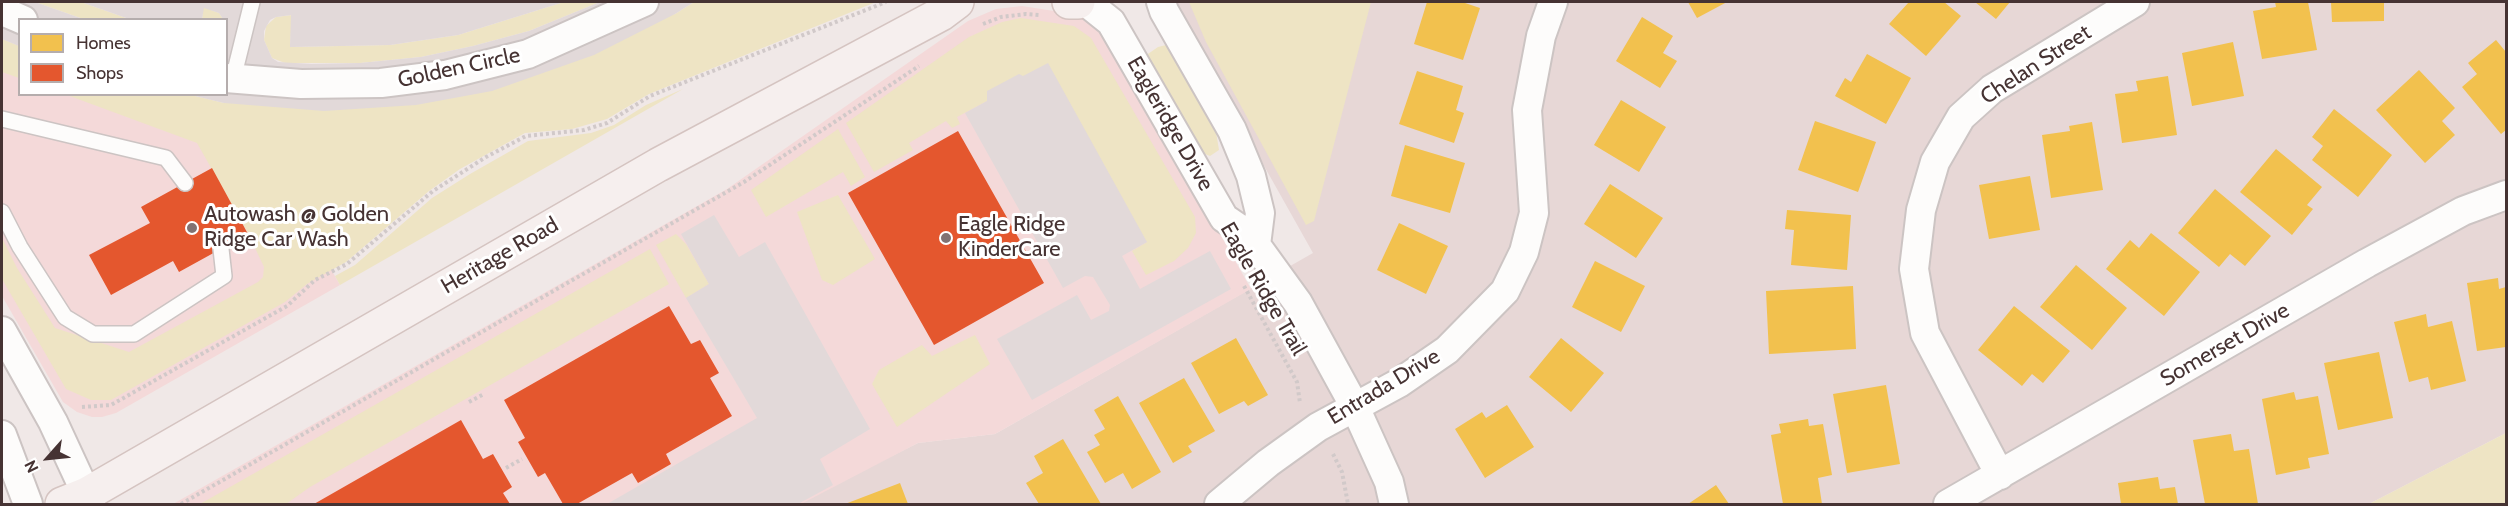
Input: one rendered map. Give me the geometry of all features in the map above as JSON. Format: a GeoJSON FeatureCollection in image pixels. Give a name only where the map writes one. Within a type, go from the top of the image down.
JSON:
{"type":"FeatureCollection","features":[{"type":"Feature","properties":{"kind":"main road"},"geometry":{"type":"LineString","coordinates":[[1069,2],[1078,2]]}},
{"type":"Feature","properties":{"kind":"main road","name":"Heritage Road"},"geometry":{"type":"LineString","coordinates":[[80,501],[658,165],[949,8],[980,18]]}},
{"type":"Feature","properties":{"kind":"street","name":"Golden Circle"},"geometry":{"type":"LineString","coordinates":[[230,79],[301,84],[381,83],[445,75],[528,54],[644,2]]}},
{"type":"Feature","properties":{"kind":"street","name":"Eagleridge Drive"},"geometry":{"type":"LineString","coordinates":[[1086,2],[1111,22],[1224,218],[1243,231],[1256,245],[1298,303],[1355,406],[1389,482],[1394,504]]}},
{"type":"Feature","properties":{"kind":"street","name":"Eagleridge Drive"},"geometry":{"type":"LineString","coordinates":[[1161,2],[1232,130],[1251,176],[1260,213],[1256,245]]}},
{"type":"Feature","properties":{"kind":"street","name":"Entrada Drive"},"geometry":{"type":"LineString","coordinates":[[1220,504],[1318,427],[1399,383],[1447,350],[1505,291],[1524,252],[1534,213],[1527,110],[1541,36],[1553,2]]}},
{"type":"Feature","properties":{"kind":"street","name":"Chelan Street"},"geometry":{"type":"LineString","coordinates":[[2000,475],[1925,333],[1914,269],[1921,210],[1935,162],[1961,117],[1992,88],[2135,2]]}},
{"type":"Feature","properties":{"kind":"street"},"geometry":{"type":"LineString","coordinates":[[2,11],[18,18]]}},
{"type":"Feature","properties":{"kind":"street","name":"Somerset Drive"},"geometry":{"type":"LineString","coordinates":[[1948,504],[2367,263],[2463,211],[2506,195]]}},
{"type":"Feature","properties":{"kind":"street"},"geometry":{"type":"LineString","coordinates":[[2,331],[53,422],[80,501]]}},
{"type":"Feature","properties":{"kind":"street"},"geometry":{"type":"LineString","coordinates":[[2,435],[28,504]]}},
{"type":"Feature","properties":{"kind":"lane"},"geometry":{"type":"LineString","coordinates":[[230,79],[252,2]]}},
{"type":"Feature","properties":{"kind":"lane"},"geometry":{"type":"LineString","coordinates":[[2,119],[166,158],[185,183]]}},
{"type":"Feature","properties":{"kind":"lane"},"geometry":{"type":"LineString","coordinates":[[2,212],[20,247],[65,317],[93,334],[134,334],[224,276],[221,249]]}},
{"type":"Feature","properties":{"kind":"path"},"geometry":{"type":"LineString","coordinates":[[82,407],[111,405],[287,306],[315,280],[347,264],[433,191],[516,141],[526,136],[584,130],[607,123],[650,96],[886,2]]}},
{"type":"Feature","properties":{"kind":"path"},"geometry":{"type":"LineString","coordinates":[[181,504],[744,182],[926,62]]}},
{"type":"Feature","properties":{"kind":"path","name":"Eagle Ridge Trail"},"geometry":{"type":"LineString","coordinates":[[1241,281],[1297,382],[1299,402],[1318,427],[1342,472],[1348,504]]}},
{"type":"Feature","properties":{"kind":"path"},"geometry":{"type":"LineString","coordinates":[[469,402],[484,394]]}},
{"type":"Feature","properties":{"kind":"path"},"geometry":{"type":"LineString","coordinates":[[506,468],[522,459]]}},
{"type":"Feature","properties":{"kind":"shaded area"},"geometry":{"type":"Polygon","coordinates":[[[2,2],[35,2],[80,18],[18,18],[18,46],[2,39],[2,2]]]}},
{"type":"Feature","properties":{"kind":"shaded area"},"geometry":{"type":"Polygon","coordinates":[[[35,2],[81,2],[126,18],[80,18],[35,2]]]}},
{"type":"Feature","properties":{"kind":"shaded area"},"geometry":{"type":"Polygon","coordinates":[[[81,2],[564,2],[458,35],[390,45],[290,47],[291,15],[270,20],[264,31],[264,40],[272,58],[278,62],[360,63],[421,57],[473,46],[529,31],[600,2],[694,2],[594,55],[492,91],[416,105],[324,111],[224,103],[195,96],[228,96],[228,18],[222,18],[219,13],[204,8],[202,18],[126,18],[81,2]]]}},
{"type":"Feature","properties":{"kind":"shaded area"},"geometry":{"type":"Polygon","coordinates":[[[564,2],[600,2],[529,31],[421,57],[360,63],[285,63],[272,58],[264,40],[266,26],[276,17],[292,15],[290,47],[390,45],[458,35],[564,2]]]}},
{"type":"Feature","properties":{"kind":"shaded area"},"geometry":{"type":"Polygon","coordinates":[[[694,2],[876,2],[649,94],[607,119],[572,129],[525,133],[460,169],[429,191],[346,262],[307,284],[285,302],[111,400],[91,400],[66,389],[2,279],[2,238],[17,268],[55,328],[129,352],[258,282],[263,277],[264,267],[248,233],[197,143],[70,96],[195,96],[224,103],[675,14],[694,2]]]}},
{"type":"Feature","properties":{"kind":"shaded area"},"geometry":{"type":"Polygon","coordinates":[[[1172,2],[2506,2],[2506,433],[2369,504],[798,504],[918,443],[995,434],[1313,253],[1172,2]]]}},
{"type":"Feature","properties":{"kind":"shaded area"},"geometry":{"type":"Polygon","coordinates":[[[1189,2],[1371,2],[1314,221],[1306,225],[1206,42],[1189,2]]]}},
{"type":"Feature","properties":{"kind":"shaded area"},"geometry":{"type":"Polygon","coordinates":[[[1022,6],[1086,16],[1104,29],[1251,289],[995,434],[918,443],[801,504],[173,504],[727,189],[968,21],[996,9],[1022,6]]]}},
{"type":"Feature","properties":{"kind":"shaded area"},"geometry":{"type":"Polygon","coordinates":[[[203,7],[219,13],[222,18],[202,18],[203,7]]]}},
{"type":"Feature","properties":{"kind":"shaded area"},"geometry":{"type":"Polygon","coordinates":[[[1021,18],[1074,26],[1091,38],[1195,217],[1196,233],[1188,248],[1174,261],[1146,275],[1132,251],[1147,242],[987,101],[957,117],[960,124],[952,128],[946,121],[909,143],[913,150],[874,172],[846,123],[969,37],[1002,22],[1021,18]]]}},
{"type":"Feature","properties":{"kind":"shaded area"},"geometry":{"type":"Polygon","coordinates":[[[2,39],[18,46],[18,96],[193,96],[331,269],[340,285],[116,413],[102,417],[92,417],[77,412],[63,402],[2,296],[2,39]]]}},
{"type":"Feature","properties":{"kind":"shaded area"},"geometry":{"type":"Polygon","coordinates":[[[2,39],[18,46],[18,78],[2,72],[2,39]]]}},
{"type":"Feature","properties":{"kind":"shaded area"},"geometry":{"type":"Polygon","coordinates":[[[1170,44],[1215,126],[1219,150],[1210,156],[1197,151],[1145,56],[1158,47],[1170,44]]]}},
{"type":"Feature","properties":{"kind":"shaded area"},"geometry":{"type":"Polygon","coordinates":[[[1048,63],[1147,242],[1122,256],[1140,289],[1210,251],[1231,289],[1032,400],[997,339],[1077,295],[1091,320],[1109,311],[1110,305],[1093,277],[1085,276],[1063,288],[965,113],[987,101],[987,91],[1019,74],[1023,76],[1048,63]]]}},
{"type":"Feature","properties":{"kind":"shaded area"},"geometry":{"type":"Polygon","coordinates":[[[683,89],[340,285],[335,276],[355,265],[432,198],[528,141],[591,133],[614,125],[646,105],[683,89]]]}},
{"type":"Feature","properties":{"kind":"shaded area"},"geometry":{"type":"Polygon","coordinates":[[[838,129],[865,177],[851,186],[843,172],[766,217],[751,190],[838,129]]]}},
{"type":"Feature","properties":{"kind":"shaded area"},"geometry":{"type":"Polygon","coordinates":[[[838,195],[875,259],[833,285],[822,280],[797,212],[838,195]]]}},
{"type":"Feature","properties":{"kind":"shaded area"},"geometry":{"type":"Polygon","coordinates":[[[714,215],[739,257],[765,242],[870,429],[820,459],[833,485],[798,504],[607,504],[757,418],[686,298],[709,284],[681,234],[714,215]]]}},
{"type":"Feature","properties":{"kind":"shaded area"},"geometry":{"type":"Polygon","coordinates":[[[676,234],[686,244],[709,284],[686,298],[656,245],[676,234]]]}},
{"type":"Feature","properties":{"kind":"shaded area"},"geometry":{"type":"Polygon","coordinates":[[[650,249],[669,284],[310,487],[286,504],[200,504],[650,249]]]}},
{"type":"Feature","properties":{"kind":"shaded area"},"geometry":{"type":"Polygon","coordinates":[[[975,335],[990,364],[897,427],[872,384],[879,370],[922,345],[932,356],[975,335]]]}},
{"type":"Feature","properties":{"kind":"shaded area"},"geometry":{"type":"Polygon","coordinates":[[[2506,433],[2506,504],[2369,504],[2506,433]]]}},
{"type":"Feature","properties":{"kind":"building: Homes"},"geometry":{"type":"Polygon","coordinates":[[[1427,2],[1462,2],[1480,8],[1463,60],[1414,44],[1427,2]]]}},
{"type":"Feature","properties":{"kind":"building: Homes"},"geometry":{"type":"Polygon","coordinates":[[[1688,2],[1727,2],[1697,18],[1688,2]]]}},
{"type":"Feature","properties":{"kind":"building: Homes"},"geometry":{"type":"Polygon","coordinates":[[[1909,2],[1944,2],[1961,16],[1926,56],[1889,24],[1909,2]]]}},
{"type":"Feature","properties":{"kind":"building: Homes"},"geometry":{"type":"Polygon","coordinates":[[[1975,2],[2010,2],[1996,19],[1975,2]]]}},
{"type":"Feature","properties":{"kind":"building: Homes"},"geometry":{"type":"Polygon","coordinates":[[[2275,2],[2308,2],[2317,50],[2262,59],[2253,11],[2276,7],[2275,2]]]}},
{"type":"Feature","properties":{"kind":"building: Homes"},"geometry":{"type":"Polygon","coordinates":[[[2331,2],[2384,2],[2384,21],[2332,22],[2331,2]]]}},
{"type":"Feature","properties":{"kind":"building: Homes"},"geometry":{"type":"Polygon","coordinates":[[[1642,17],[1673,36],[1663,53],[1677,61],[1660,88],[1616,61],[1642,17]]]}},
{"type":"Feature","properties":{"kind":"building: Homes"},"geometry":{"type":"Polygon","coordinates":[[[2496,40],[2506,52],[2506,130],[2501,134],[2462,87],[2477,74],[2468,63],[2496,40]]]}},
{"type":"Feature","properties":{"kind":"building: Homes"},"geometry":{"type":"Polygon","coordinates":[[[2233,42],[2244,96],[2192,106],[2182,53],[2233,42]]]}},
{"type":"Feature","properties":{"kind":"building: Homes"},"geometry":{"type":"Polygon","coordinates":[[[1867,54],[1911,78],[1886,124],[1835,96],[1845,78],[1851,82],[1867,54]]]}},
{"type":"Feature","properties":{"kind":"building: Homes"},"geometry":{"type":"Polygon","coordinates":[[[2419,70],[2455,108],[2442,121],[2455,135],[2425,163],[2376,110],[2419,70]]]}},
{"type":"Feature","properties":{"kind":"building: Homes"},"geometry":{"type":"Polygon","coordinates":[[[1417,71],[1463,86],[1456,110],[1464,113],[1454,143],[1399,124],[1417,71]]]}},
{"type":"Feature","properties":{"kind":"building: Homes"},"geometry":{"type":"Polygon","coordinates":[[[2168,76],[2177,135],[2122,143],[2115,94],[2138,91],[2136,81],[2168,76]]]}},
{"type":"Feature","properties":{"kind":"building: Homes"},"geometry":{"type":"Polygon","coordinates":[[[1621,100],[1666,127],[1639,172],[1594,145],[1621,100]]]}},
{"type":"Feature","properties":{"kind":"building: Homes"},"geometry":{"type":"Polygon","coordinates":[[[2334,109],[2392,155],[2358,197],[2312,160],[2323,146],[2312,137],[2334,109]]]}},
{"type":"Feature","properties":{"kind":"building: Homes"},"geometry":{"type":"Polygon","coordinates":[[[1815,121],[1876,142],[1858,192],[1798,170],[1815,121]]]}},
{"type":"Feature","properties":{"kind":"building: Homes"},"geometry":{"type":"Polygon","coordinates":[[[2092,122],[2103,190],[2051,198],[2042,135],[2070,131],[2069,126],[2092,122]]]}},
{"type":"Feature","properties":{"kind":"building: Homes"},"geometry":{"type":"Polygon","coordinates":[[[1405,145],[1465,163],[1450,213],[1391,196],[1405,145]]]}},
{"type":"Feature","properties":{"kind":"building: Homes"},"geometry":{"type":"Polygon","coordinates":[[[2276,149],[2322,187],[2307,205],[2313,209],[2292,235],[2240,192],[2276,149]]]}},
{"type":"Feature","properties":{"kind":"building: Homes"},"geometry":{"type":"Polygon","coordinates":[[[2030,176],[2040,230],[1989,239],[1979,185],[2030,176]]]}},
{"type":"Feature","properties":{"kind":"building: Homes"},"geometry":{"type":"Polygon","coordinates":[[[1610,184],[1663,218],[1636,258],[1584,224],[1610,184]]]}},
{"type":"Feature","properties":{"kind":"building: Homes"},"geometry":{"type":"Polygon","coordinates":[[[2215,189],[2271,236],[2245,266],[2230,254],[2219,267],[2178,233],[2215,189]]]}},
{"type":"Feature","properties":{"kind":"building: Homes"},"geometry":{"type":"Polygon","coordinates":[[[1787,210],[1851,215],[1847,270],[1791,265],[1794,230],[1785,229],[1787,210]]]}},
{"type":"Feature","properties":{"kind":"building: Homes"},"geometry":{"type":"Polygon","coordinates":[[[1399,223],[1448,246],[1426,294],[1377,270],[1399,223]]]}},
{"type":"Feature","properties":{"kind":"building: Homes"},"geometry":{"type":"Polygon","coordinates":[[[2151,233],[2200,272],[2164,316],[2106,269],[2130,240],[2139,248],[2151,233]]]}},
{"type":"Feature","properties":{"kind":"building: Homes"},"geometry":{"type":"Polygon","coordinates":[[[1595,261],[1645,286],[1621,332],[1572,307],[1595,261]]]}},
{"type":"Feature","properties":{"kind":"building: Homes"},"geometry":{"type":"Polygon","coordinates":[[[2076,265],[2127,308],[2092,350],[2040,307],[2076,265]]]}},
{"type":"Feature","properties":{"kind":"building: Homes"},"geometry":{"type":"Polygon","coordinates":[[[2498,278],[2499,289],[2506,287],[2506,347],[2477,351],[2467,283],[2498,278]]]}},
{"type":"Feature","properties":{"kind":"building: Homes"},"geometry":{"type":"Polygon","coordinates":[[[1853,286],[1856,349],[1769,354],[1766,291],[1853,286]]]}},
{"type":"Feature","properties":{"kind":"building: Homes"},"geometry":{"type":"Polygon","coordinates":[[[2014,306],[2070,351],[2043,383],[2032,374],[2022,386],[1978,350],[2014,306]]]}},
{"type":"Feature","properties":{"kind":"building: Homes"},"geometry":{"type":"Polygon","coordinates":[[[2426,314],[2428,327],[2452,321],[2466,381],[2431,390],[2428,377],[2409,382],[2394,322],[2426,314]]]}},
{"type":"Feature","properties":{"kind":"building: Homes"},"geometry":{"type":"Polygon","coordinates":[[[1236,338],[1268,395],[1248,406],[1244,401],[1219,414],[1191,363],[1236,338]]]}},
{"type":"Feature","properties":{"kind":"building: Homes"},"geometry":{"type":"Polygon","coordinates":[[[1561,338],[1604,373],[1571,412],[1529,377],[1561,338]]]}},
{"type":"Feature","properties":{"kind":"building: Homes"},"geometry":{"type":"Polygon","coordinates":[[[2379,352],[2393,418],[2338,430],[2324,363],[2379,352]]]}},
{"type":"Feature","properties":{"kind":"building: Homes"},"geometry":{"type":"Polygon","coordinates":[[[1184,378],[1215,431],[1188,446],[1192,452],[1173,463],[1139,403],[1184,378]]]}},
{"type":"Feature","properties":{"kind":"building: Homes"},"geometry":{"type":"Polygon","coordinates":[[[1886,385],[1900,464],[1847,473],[1833,394],[1886,385]]]}},
{"type":"Feature","properties":{"kind":"building: Homes"},"geometry":{"type":"Polygon","coordinates":[[[2294,392],[2296,400],[2318,396],[2329,454],[2308,458],[2310,468],[2276,475],[2262,399],[2294,392]]]}},
{"type":"Feature","properties":{"kind":"building: Homes"},"geometry":{"type":"Polygon","coordinates":[[[1118,396],[1161,472],[1132,489],[1123,473],[1105,483],[1087,452],[1100,445],[1094,435],[1105,429],[1094,410],[1118,396]]]}},
{"type":"Feature","properties":{"kind":"building: Homes"},"geometry":{"type":"Polygon","coordinates":[[[1507,405],[1534,447],[1485,478],[1455,429],[1482,412],[1486,418],[1507,405]]]}},
{"type":"Feature","properties":{"kind":"building: Homes"},"geometry":{"type":"Polygon","coordinates":[[[1808,419],[1809,426],[1823,424],[1832,475],[1818,478],[1822,504],[1783,504],[1771,435],[1781,433],[1779,424],[1808,419]]]}},
{"type":"Feature","properties":{"kind":"building: Homes"},"geometry":{"type":"Polygon","coordinates":[[[2231,434],[2234,451],[2249,449],[2258,504],[2205,504],[2193,440],[2231,434]]]}},
{"type":"Feature","properties":{"kind":"building: Homes"},"geometry":{"type":"Polygon","coordinates":[[[1063,439],[1101,504],[1039,504],[1026,483],[1043,473],[1034,456],[1063,439]]]}},
{"type":"Feature","properties":{"kind":"building: Homes"},"geometry":{"type":"Polygon","coordinates":[[[2158,477],[2160,489],[2175,487],[2178,504],[2121,504],[2118,483],[2158,477]]]}},
{"type":"Feature","properties":{"kind":"building: Homes"},"geometry":{"type":"Polygon","coordinates":[[[900,483],[908,504],[845,504],[900,483]]]}},
{"type":"Feature","properties":{"kind":"building: Homes"},"geometry":{"type":"Polygon","coordinates":[[[1716,485],[1729,504],[1688,504],[1716,485]]]}},
{"type":"Feature","properties":{"kind":"building: Shops","name":"Eagle Ridge KinderCare"},"geometry":{"type":"Polygon","coordinates":[[[958,131],[1044,283],[934,345],[848,193],[958,131]]]}},
{"type":"Feature","properties":{"kind":"building: Shops","name":"Autowash @ Golden Ridge Car Wash"},"geometry":{"type":"Polygon","coordinates":[[[212,168],[248,234],[179,272],[173,261],[111,295],[89,255],[150,223],[141,207],[212,168]]]}},
{"type":"Feature","properties":{"kind":"building: Shops"},"geometry":{"type":"Polygon","coordinates":[[[669,306],[691,344],[700,340],[719,373],[710,378],[732,416],[666,454],[671,464],[638,483],[632,473],[577,504],[563,504],[545,473],[538,477],[518,442],[525,438],[504,400],[669,306]]]}},
{"type":"Feature","properties":{"kind":"building: Shops"},"geometry":{"type":"Polygon","coordinates":[[[461,420],[483,459],[493,454],[512,487],[503,493],[510,504],[314,504],[461,420]]]}},
{"type":"Feature","properties":{"kind":"place","name":"Autowash @ Golden Ridge Car Wash"},"geometry":{"type":"Point","coordinates":[192,228]}},
{"type":"Feature","properties":{"kind":"place","name":"Eagle Ridge KinderCare"},"geometry":{"type":"Point","coordinates":[946,238]}}]}
